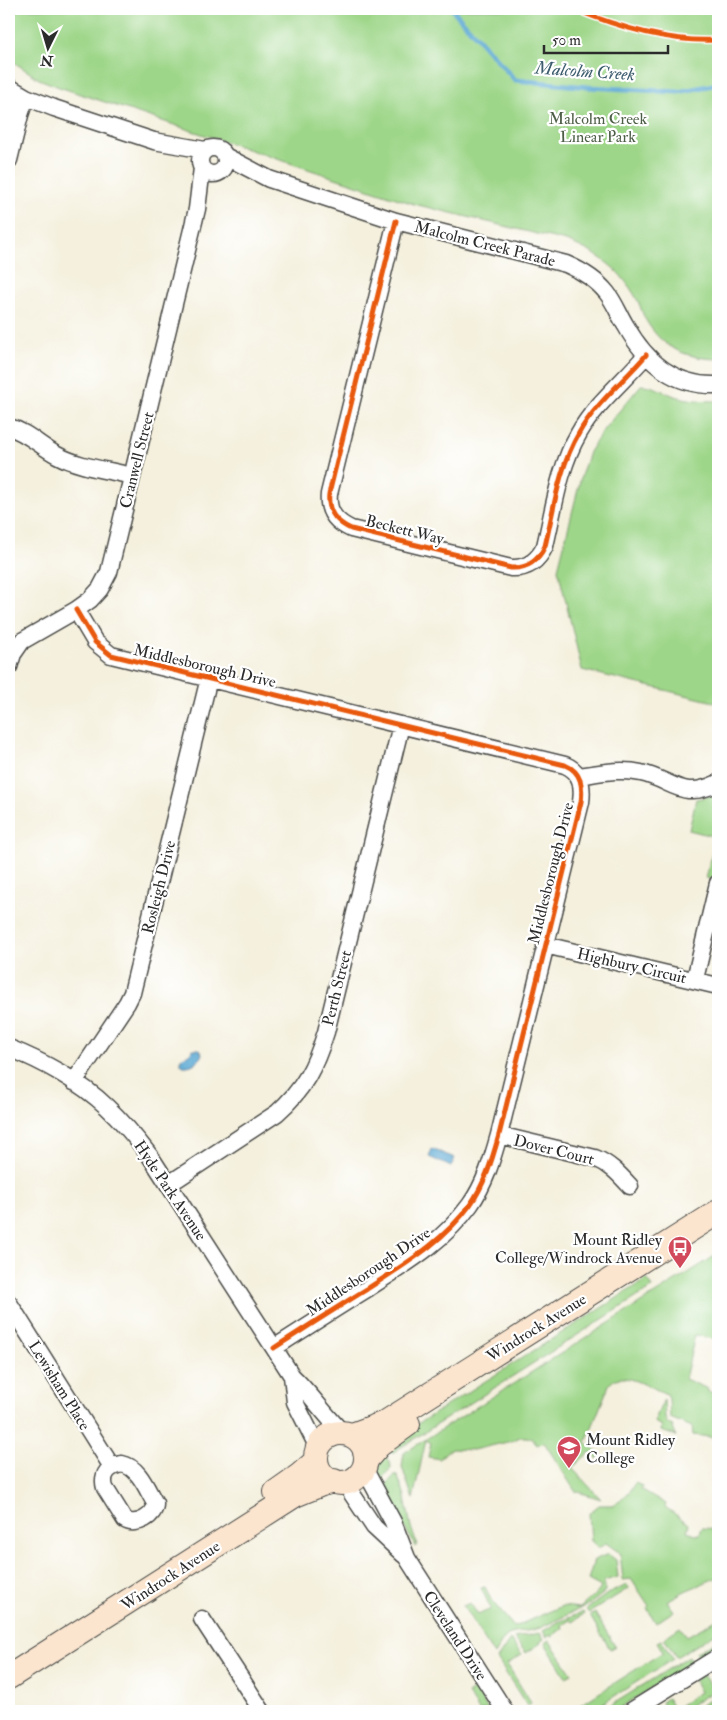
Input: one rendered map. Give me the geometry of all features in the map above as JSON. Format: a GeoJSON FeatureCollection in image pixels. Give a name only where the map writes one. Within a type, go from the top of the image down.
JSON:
{"type":"FeatureCollection","features":[{"type":"Feature","properties":{"kind":"street","name":"Malcolm Creek Parade"},"geometry":{"type":"LineString","coordinates":[[9,86],[26,97],[154,141],[208,166],[269,179],[396,221],[566,264],[583,272],[608,293],[634,341],[646,355],[674,378],[705,386],[718,385]]}},
{"type":"Feature","properties":{"kind":"street"},"geometry":{"type":"LineString","coordinates":[[9,160],[26,97]]}},
{"type":"Feature","properties":{"kind":"street","name":"Malcolm Creek Parade"},"geometry":{"type":"LineString","coordinates":[[208,166],[209,148],[217,148],[225,156],[269,179]]}},
{"type":"Feature","properties":{"kind":"street","name":"Cranwell Street"},"geometry":{"type":"LineString","coordinates":[[9,667],[15,638],[76,610],[96,595],[109,572],[208,166]]}},
{"type":"Feature","properties":{"kind":"street","name":"Beckett Way"},"geometry":{"type":"LineString","coordinates":[[396,221],[329,494],[328,503],[331,511],[343,525],[351,529],[511,568],[529,565],[541,554],[545,546],[564,463],[579,431],[646,355]]}},
{"type":"Feature","properties":{"kind":"street","name":"Malcolm Creek Parade"},"geometry":{"type":"LineString","coordinates":[[660,366],[696,375],[718,375]]}},
{"type":"Feature","properties":{"kind":"street"},"geometry":{"type":"LineString","coordinates":[[9,428],[26,434],[70,461],[132,476]]}},
{"type":"Feature","properties":{"kind":"street","name":"Middlesborough Drive"},"geometry":{"type":"LineString","coordinates":[[76,610],[95,642],[111,655],[565,766],[575,771],[579,776],[582,792],[581,802],[498,1135],[482,1186],[451,1228],[433,1245],[274,1348]]}},
{"type":"Feature","properties":{"kind":"street","name":"Rosleigh Drive"},"geometry":{"type":"LineString","coordinates":[[74,1082],[132,993],[209,678]]}},
{"type":"Feature","properties":{"kind":"street","name":"Perth Street"},"geometry":{"type":"LineString","coordinates":[[169,1184],[277,1113],[305,1083],[317,1060],[326,1032],[401,725]]}},
{"type":"Feature","properties":{"kind":"street"},"geometry":{"type":"LineString","coordinates":[[579,776],[625,771],[640,773],[684,790],[696,790],[718,783]]}},
{"type":"Feature","properties":{"kind":"street"},"geometry":{"type":"LineString","coordinates":[[695,979],[718,883]]}},
{"type":"Feature","properties":{"kind":"street","name":"Highbury Circuit"},"geometry":{"type":"LineString","coordinates":[[545,944],[718,986]]}},
{"type":"Feature","properties":{"kind":"street","name":"Hyde Park Avenue"},"geometry":{"type":"LineString","coordinates":[[9,1048],[32,1058],[74,1082],[106,1106],[123,1123],[150,1156],[169,1184],[292,1376],[303,1386],[327,1418],[347,1434]]}},
{"type":"Feature","properties":{"kind":"street","name":"Dover Court"},"geometry":{"type":"LineString","coordinates":[[498,1135],[606,1162],[630,1186]]}},
{"type":"Feature","properties":{"kind":"street","name":"Windrock Avenue"},"geometry":{"type":"LineString","coordinates":[[347,1434],[385,1423],[718,1212]]}},
{"type":"Feature","properties":{"kind":"street","name":"Windrock Avenue"},"geometry":{"type":"LineString","coordinates":[[365,1464],[379,1445],[398,1430],[718,1227]]}},
{"type":"Feature","properties":{"kind":"street","name":"Lewisham Place"},"geometry":{"type":"LineString","coordinates":[[9,1303],[112,1467]]}},
{"type":"Feature","properties":{"kind":"street","name":"Hyde Park Avenue"},"geometry":{"type":"LineString","coordinates":[[292,1376],[295,1402],[317,1455]]}},
{"type":"Feature","properties":{"kind":"street"},"geometry":{"type":"LineString","coordinates":[[347,1434],[361,1443],[365,1451],[365,1464],[359,1475],[352,1480],[339,1482],[327,1478],[321,1473],[317,1455],[327,1437],[347,1434]]}},
{"type":"Feature","properties":{"kind":"street","name":"Windrock Avenue"},"geometry":{"type":"LineString","coordinates":[[9,1662],[270,1495],[295,1478],[317,1455]]}},
{"type":"Feature","properties":{"kind":"street","name":"Cleveland Drive"},"geometry":{"type":"LineString","coordinates":[[365,1464],[393,1522],[407,1558],[505,1711]]}},
{"type":"Feature","properties":{"kind":"street","name":"Windrock Avenue"},"geometry":{"type":"LineString","coordinates":[[9,1677],[295,1495],[322,1484],[339,1482]]}},
{"type":"Feature","properties":{"kind":"street","name":"Cleveland Drive"},"geometry":{"type":"LineString","coordinates":[[339,1482],[374,1527],[407,1558]]}},
{"type":"Feature","properties":{"kind":"street"},"geometry":{"type":"LineString","coordinates":[[202,1619],[262,1711]]}},
{"type":"Feature","properties":{"kind":"street"},"geometry":{"type":"LineString","coordinates":[[631,1711],[718,1658]]}},
{"type":"Feature","properties":{"kind":"green space","name":"Malcolm Creek Linear Park"},"geometry":{"type":"Polygon","coordinates":[[[9,9],[718,9],[718,359],[697,357],[669,346],[654,332],[647,322],[638,301],[621,276],[603,260],[574,244],[414,204],[39,79],[9,59],[9,9]]]}},
{"type":"Feature","properties":{"kind":"green space"},"geometry":{"type":"Polygon","coordinates":[[[641,385],[654,387],[675,396],[718,401],[718,703],[582,670],[558,569],[589,452],[604,429],[641,385]]]}},
{"type":"Feature","properties":{"kind":"green space"},"geometry":{"type":"Polygon","coordinates":[[[718,794],[718,881],[706,878],[716,837],[689,830],[696,799],[718,794]]]}},
{"type":"Feature","properties":{"kind":"green space"},"geometry":{"type":"Polygon","coordinates":[[[718,1254],[718,1340],[695,1335],[685,1379],[708,1389],[708,1392],[718,1393],[718,1438],[693,1435],[692,1427],[670,1418],[667,1394],[636,1381],[619,1378],[609,1385],[586,1442],[601,1456],[597,1459],[590,1452],[572,1468],[601,1499],[575,1491],[544,1442],[537,1445],[532,1439],[520,1437],[512,1441],[473,1450],[452,1449],[446,1452],[440,1459],[428,1457],[431,1443],[426,1440],[413,1499],[402,1467],[404,1453],[718,1254]]]}},
{"type":"Feature","properties":{"kind":"green space"},"geometry":{"type":"Polygon","coordinates":[[[647,1279],[653,1287],[392,1453],[387,1445],[400,1435],[647,1279]]]}},
{"type":"Feature","properties":{"kind":"green space"},"geometry":{"type":"Polygon","coordinates":[[[664,1399],[665,1418],[668,1424],[672,1425],[676,1436],[661,1431],[662,1426],[654,1422],[664,1399]]]}},
{"type":"Feature","properties":{"kind":"green space"},"geometry":{"type":"Polygon","coordinates":[[[381,1450],[390,1461],[391,1468],[378,1483],[373,1469],[381,1450]]]}},
{"type":"Feature","properties":{"kind":"green space"},"geometry":{"type":"Polygon","coordinates":[[[397,1475],[404,1493],[416,1547],[382,1489],[397,1475]]]}},
{"type":"Feature","properties":{"kind":"green space"},"geometry":{"type":"Polygon","coordinates":[[[635,1483],[642,1486],[641,1489],[666,1504],[665,1507],[689,1524],[687,1531],[699,1535],[702,1528],[718,1529],[718,1577],[667,1601],[674,1611],[656,1623],[647,1608],[649,1606],[631,1579],[623,1580],[620,1553],[606,1543],[599,1548],[591,1541],[589,1513],[599,1505],[613,1505],[620,1501],[635,1483]]]}},
{"type":"Feature","properties":{"kind":"green space"},"geometry":{"type":"Polygon","coordinates":[[[608,1554],[616,1560],[618,1577],[604,1581],[605,1592],[590,1604],[540,1628],[508,1635],[494,1655],[463,1606],[470,1603],[478,1615],[491,1609],[481,1588],[485,1587],[491,1600],[514,1627],[562,1606],[580,1608],[601,1587],[588,1580],[594,1560],[608,1554]]]}},
{"type":"Feature","properties":{"kind":"green space"},"geometry":{"type":"Polygon","coordinates":[[[627,1585],[629,1588],[589,1613],[586,1610],[607,1594],[627,1585]]]}},
{"type":"Feature","properties":{"kind":"green space"},"geometry":{"type":"Polygon","coordinates":[[[583,1612],[584,1614],[572,1622],[570,1620],[562,1625],[563,1628],[551,1637],[550,1635],[547,1637],[543,1631],[558,1622],[583,1612]]]}},
{"type":"Feature","properties":{"kind":"green space"},"geometry":{"type":"Polygon","coordinates":[[[595,1613],[615,1646],[610,1649],[590,1616],[595,1613]]]}},
{"type":"Feature","properties":{"kind":"green space"},"geometry":{"type":"Polygon","coordinates":[[[718,1619],[718,1632],[676,1657],[664,1638],[680,1627],[687,1636],[718,1619]]]}},
{"type":"Feature","properties":{"kind":"green space"},"geometry":{"type":"Polygon","coordinates":[[[540,1633],[544,1639],[526,1653],[514,1638],[540,1633]]]}},
{"type":"Feature","properties":{"kind":"green space"},"geometry":{"type":"Polygon","coordinates":[[[510,1640],[522,1655],[507,1664],[531,1703],[527,1706],[497,1659],[510,1640]]]}},
{"type":"Feature","properties":{"kind":"green space"},"geometry":{"type":"Polygon","coordinates":[[[549,1640],[572,1674],[566,1677],[545,1643],[549,1640]]]}},
{"type":"Feature","properties":{"kind":"green space"},"geometry":{"type":"Polygon","coordinates":[[[661,1640],[673,1659],[591,1711],[571,1711],[663,1652],[657,1642],[661,1640]]]}},
{"type":"Feature","properties":{"kind":"green space"},"geometry":{"type":"Polygon","coordinates":[[[718,1640],[718,1648],[700,1658],[696,1652],[718,1640]]]}},
{"type":"Feature","properties":{"kind":"green space"},"geometry":{"type":"Polygon","coordinates":[[[689,1656],[692,1662],[615,1711],[602,1711],[689,1656]]]}},
{"type":"Feature","properties":{"kind":"green space"},"geometry":{"type":"Polygon","coordinates":[[[703,1675],[712,1688],[712,1692],[681,1711],[667,1711],[661,1702],[667,1698],[674,1709],[700,1692],[694,1681],[703,1675]]]}},
{"type":"Feature","properties":{"kind":"green space"},"geometry":{"type":"Polygon","coordinates":[[[475,1689],[489,1711],[479,1711],[468,1694],[475,1689]]]}},
{"type":"Feature","properties":{"kind":"green space"},"geometry":{"type":"Polygon","coordinates":[[[718,1694],[718,1711],[692,1711],[718,1694]]]}},
{"type":"Feature","properties":{"kind":"water"},"geometry":{"type":"Polygon","coordinates":[[[193,1049],[200,1049],[201,1057],[192,1065],[183,1066],[181,1058],[189,1054],[193,1049]]]}},
{"type":"Feature","properties":{"kind":"water"},"geometry":{"type":"Polygon","coordinates":[[[432,1149],[455,1158],[451,1167],[429,1157],[432,1149]]]}},
{"type":"Feature","properties":{"kind":"waterway","name":"Malcolm Creek"},"geometry":{"type":"LineString","coordinates":[[452,9],[515,80],[588,87],[678,92],[718,84]]}},
{"type":"Feature","properties":{"kind":"cycle path"},"geometry":{"type":"LineString","coordinates":[[574,9],[626,28],[644,32],[681,39],[718,40]]}},
{"type":"Feature","properties":{"kind":"cycle path"},"geometry":{"type":"LineString","coordinates":[[396,221],[329,494],[329,506],[334,516],[351,529],[511,568],[522,567],[531,563],[539,556],[545,546],[562,474],[579,433],[593,412],[646,355]]}},
{"type":"Feature","properties":{"kind":"cycle path"},"geometry":{"type":"LineString","coordinates":[[76,610],[95,642],[111,655],[565,765],[575,772],[580,781],[582,791],[581,802],[499,1135],[491,1163],[480,1189],[459,1218],[423,1252],[274,1348]]}},
{"type":"Feature","properties":{"kind":"place","name":"Mount Ridley College/Windrock Avenue"},"geometry":{"type":"Point","coordinates":[680,1269]}},
{"type":"Feature","properties":{"kind":"place","name":"Mount Ridley College"},"geometry":{"type":"Point","coordinates":[569,1469]}}]}
